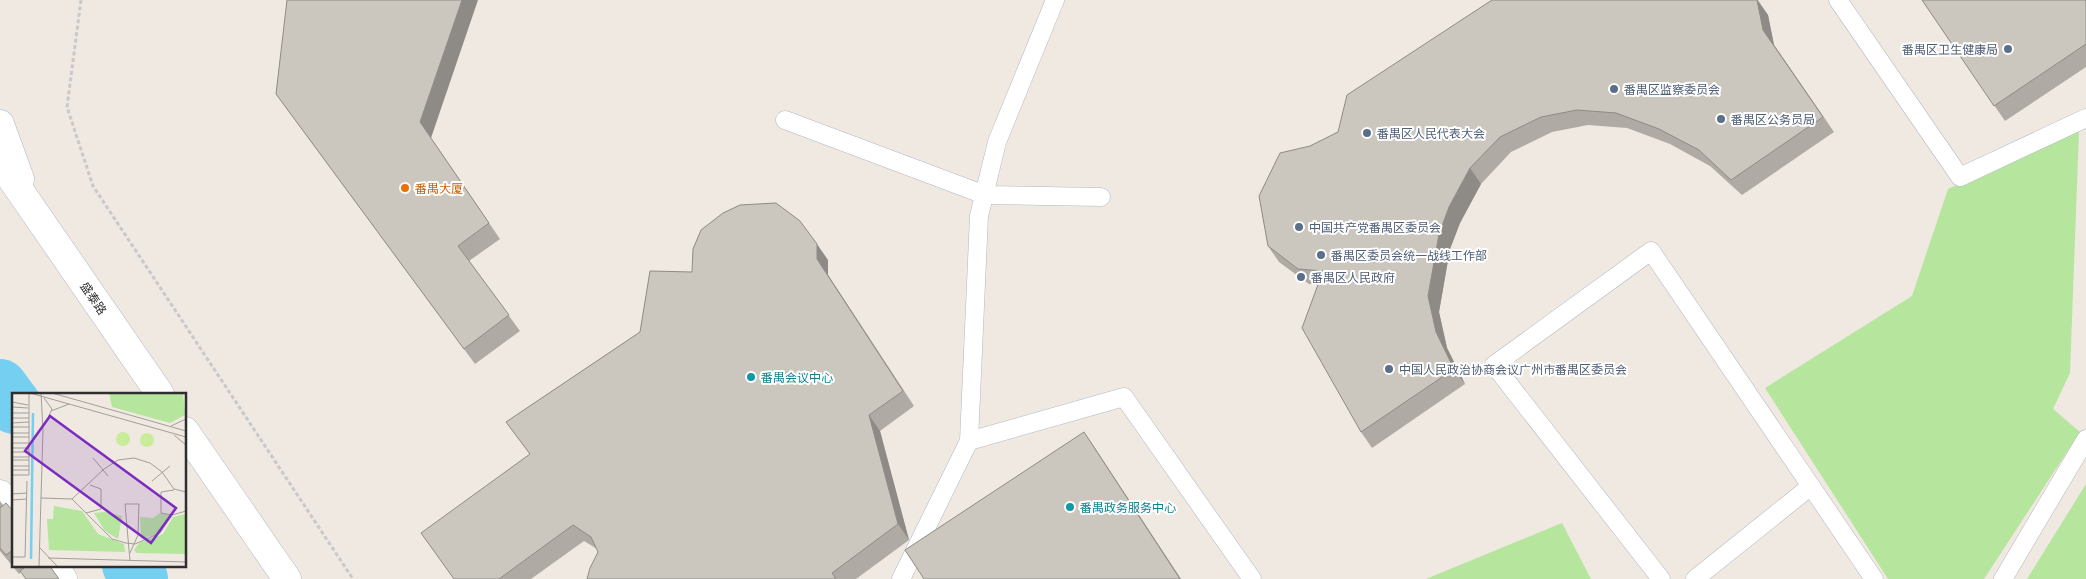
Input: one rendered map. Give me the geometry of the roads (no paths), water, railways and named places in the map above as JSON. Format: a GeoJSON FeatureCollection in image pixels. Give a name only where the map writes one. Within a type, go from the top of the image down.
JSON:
{"type":"FeatureCollection","features":[{"type":"Feature","properties":{"kind":"street","name":"盛泰路"},"geometry":{"type":"LineString","coordinates":[[0,124],[29,202]]}},
{"type":"Feature","properties":{"kind":"street","name":"盛泰路"},"geometry":{"type":"LineString","coordinates":[[0,162],[159,393]]}},
{"type":"Feature","properties":{"kind":"street"},"geometry":{"type":"LineString","coordinates":[[186,432],[287,579]]}},
{"type":"Feature","properties":{"kind":"street"},"geometry":{"type":"LineString","coordinates":[[0,494],[12,510]]}},
{"type":"Feature","properties":{"kind":"street"},"geometry":{"type":"LineString","coordinates":[[44,568],[63,579]]}},
{"type":"Feature","properties":{"kind":"lane"},"geometry":{"type":"LineString","coordinates":[[901,579],[901,575],[968,441],[979,216],[998,142],[1055,0]]}},
{"type":"Feature","properties":{"kind":"lane"},"geometry":{"type":"LineString","coordinates":[[1838,0],[1960,177],[2086,118]]}},
{"type":"Feature","properties":{"kind":"lane"},"geometry":{"type":"LineString","coordinates":[[785,120],[984,195],[1101,197]]}},
{"type":"Feature","properties":{"kind":"lane"},"geometry":{"type":"LineString","coordinates":[[1661,579],[1494,365],[1651,251],[1874,579]]}},
{"type":"Feature","properties":{"kind":"lane"},"geometry":{"type":"LineString","coordinates":[[968,441],[1124,397],[1252,579]]}},
{"type":"Feature","properties":{"kind":"lane"},"geometry":{"type":"LineString","coordinates":[[2003,579],[2086,439]]}},
{"type":"Feature","properties":{"kind":"lane"},"geometry":{"type":"LineString","coordinates":[[1695,579],[1811,486]]}},
{"type":"Feature","properties":{"kind":"lane"},"geometry":{"type":"LineString","coordinates":[[0,525],[12,515]]}},
{"type":"Feature","properties":{"kind":"waterway"},"geometry":{"type":"LineString","coordinates":[[0,387],[12,403]]}},
{"type":"Feature","properties":{"kind":"waterway"},"geometry":{"type":"LineString","coordinates":[[131,566],[140,579]]}},
{"type":"Feature","properties":{"kind":"place","name":"番禺区卫生健康局"},"geometry":{"type":"Point","coordinates":[2008,49]}},
{"type":"Feature","properties":{"kind":"place","name":"番禺区监察委员会"},"geometry":{"type":"Point","coordinates":[1614,89]}},
{"type":"Feature","properties":{"kind":"place","name":"番禺区公务员局"},"geometry":{"type":"Point","coordinates":[1721,119]}},
{"type":"Feature","properties":{"kind":"place","name":"番禺区人民代表大会"},"geometry":{"type":"Point","coordinates":[1367,133]}},
{"type":"Feature","properties":{"kind":"place","name":"番禺大厦"},"geometry":{"type":"Point","coordinates":[405,188]}},
{"type":"Feature","properties":{"kind":"place","name":"中国共产党番禺区委员会"},"geometry":{"type":"Point","coordinates":[1299,227]}},
{"type":"Feature","properties":{"kind":"place","name":"番禺区委员会统一战线工作部"},"geometry":{"type":"Point","coordinates":[1321,255]}},
{"type":"Feature","properties":{"kind":"place","name":"番禺区人民政府"},"geometry":{"type":"Point","coordinates":[1301,277]}},
{"type":"Feature","properties":{"kind":"place","name":"中国人民政治协商会议广州市番禺区委员会"},"geometry":{"type":"Point","coordinates":[1389,369]}},
{"type":"Feature","properties":{"kind":"place","name":"番禺会议中心"},"geometry":{"type":"Point","coordinates":[751,377]}},
{"type":"Feature","properties":{"kind":"place","name":"番禺政务服务中心"},"geometry":{"type":"Point","coordinates":[1070,507]}}]}
